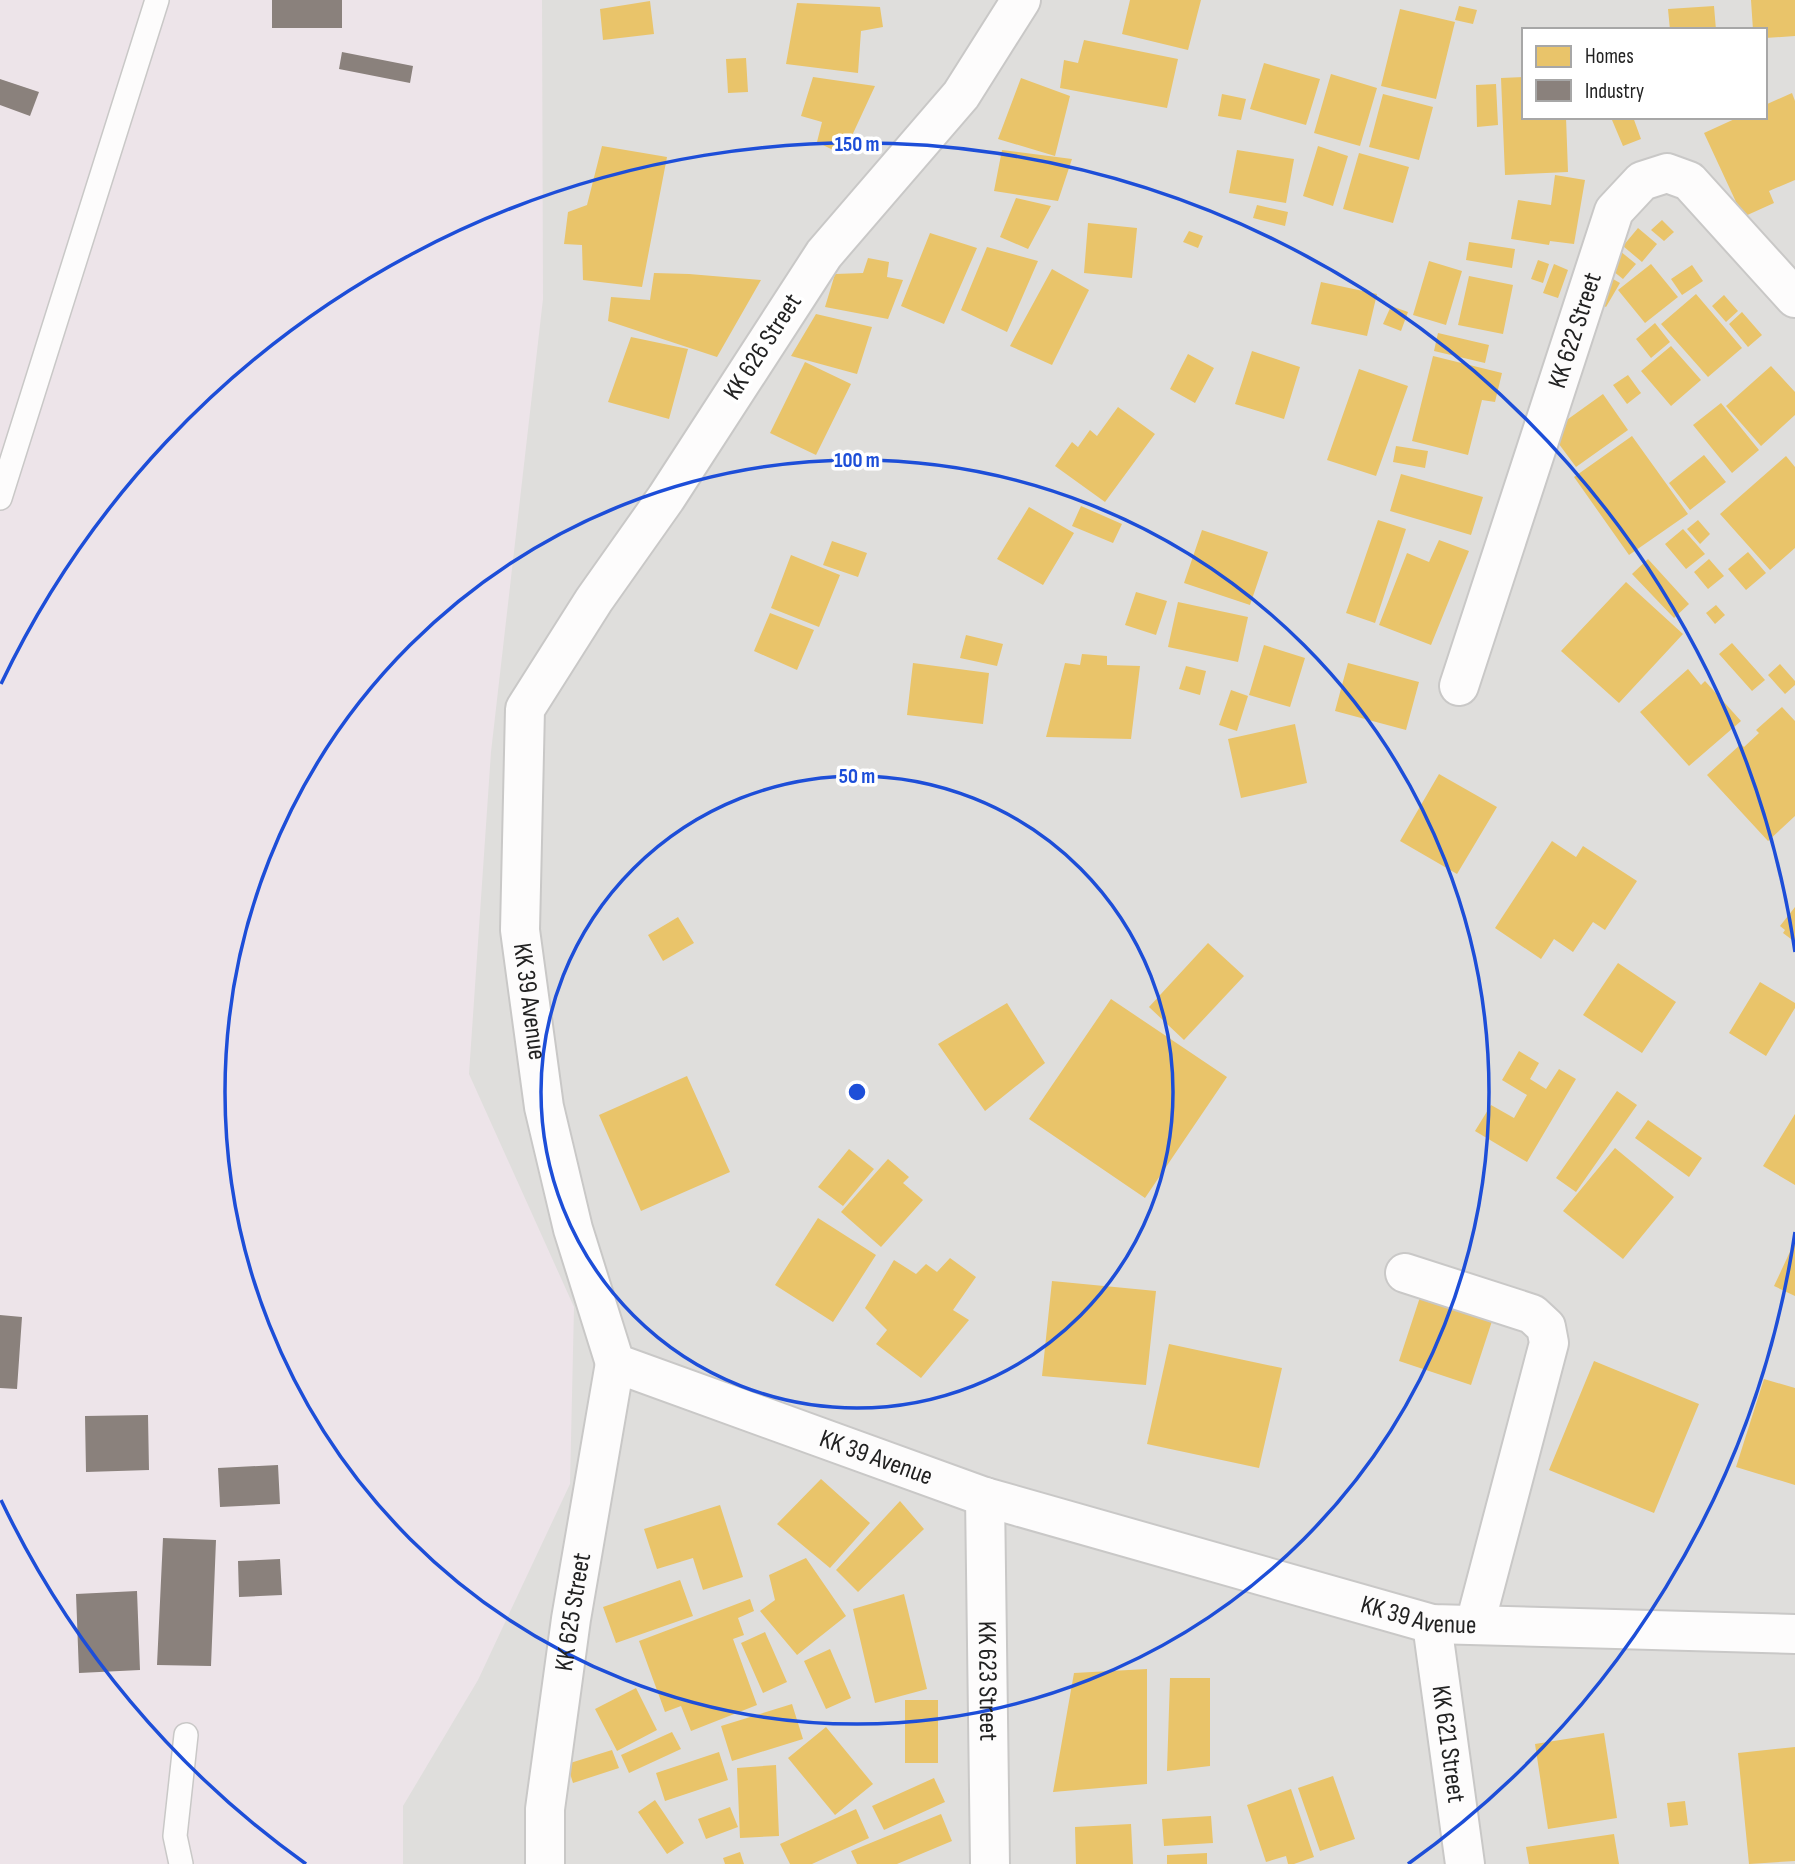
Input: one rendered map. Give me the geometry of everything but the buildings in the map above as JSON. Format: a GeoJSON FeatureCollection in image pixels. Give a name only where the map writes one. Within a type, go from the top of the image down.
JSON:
{"type":"FeatureCollection","features":[{"type":"Feature","properties":{"kind":"street","name":"KK 626 Street"},"geometry":{"type":"LineString","coordinates":[[525,709],[594,600],[666,498],[824,254],[961,95],[1021,0]]}},
{"type":"Feature","properties":{"kind":"street","name":"KK 622 Street"},"geometry":{"type":"LineString","coordinates":[[1459,686],[1614,211],[1642,181],[1667,173],[1689,181],[1795,298]]}},
{"type":"Feature","properties":{"kind":"street","name":"KK 39 Avenue"},"geometry":{"type":"LineString","coordinates":[[525,709],[520,930],[544,1107],[573,1229],[615,1363],[985,1497],[1432,1624],[1795,1634]]}},
{"type":"Feature","properties":{"kind":"street"},"geometry":{"type":"LineString","coordinates":[[1405,1273],[1532,1314],[1546,1327],[1549,1343],[1475,1624]]}},
{"type":"Feature","properties":{"kind":"street","name":"KK 625 Street"},"geometry":{"type":"LineString","coordinates":[[545,1864],[545,1809],[567,1646],[615,1363]]}},
{"type":"Feature","properties":{"kind":"street","name":"KK 623 Street"},"geometry":{"type":"LineString","coordinates":[[985,1497],[990,1864]]}},
{"type":"Feature","properties":{"kind":"street","name":"KK 621 Street"},"geometry":{"type":"LineString","coordinates":[[1432,1624],[1465,1864]]}},
{"type":"Feature","properties":{"kind":"lane"},"geometry":{"type":"LineString","coordinates":[[0,498],[157,0]]}},
{"type":"Feature","properties":{"kind":"lane"},"geometry":{"type":"LineString","coordinates":[[181,1864],[175,1836],[186,1735]]}},
{"type":"Feature","properties":{"kind":"shaded area"},"geometry":{"type":"Polygon","coordinates":[[[0,0],[1795,0],[1795,1864],[0,1864],[0,0]]]}},
{"type":"Feature","properties":{"kind":"shaded area"},"geometry":{"type":"Polygon","coordinates":[[[0,0],[542,0],[543,299],[491,752],[469,1074],[574,1307],[570,1484],[478,1680],[403,1806],[403,1864],[0,1864],[0,0]]]}}]}
